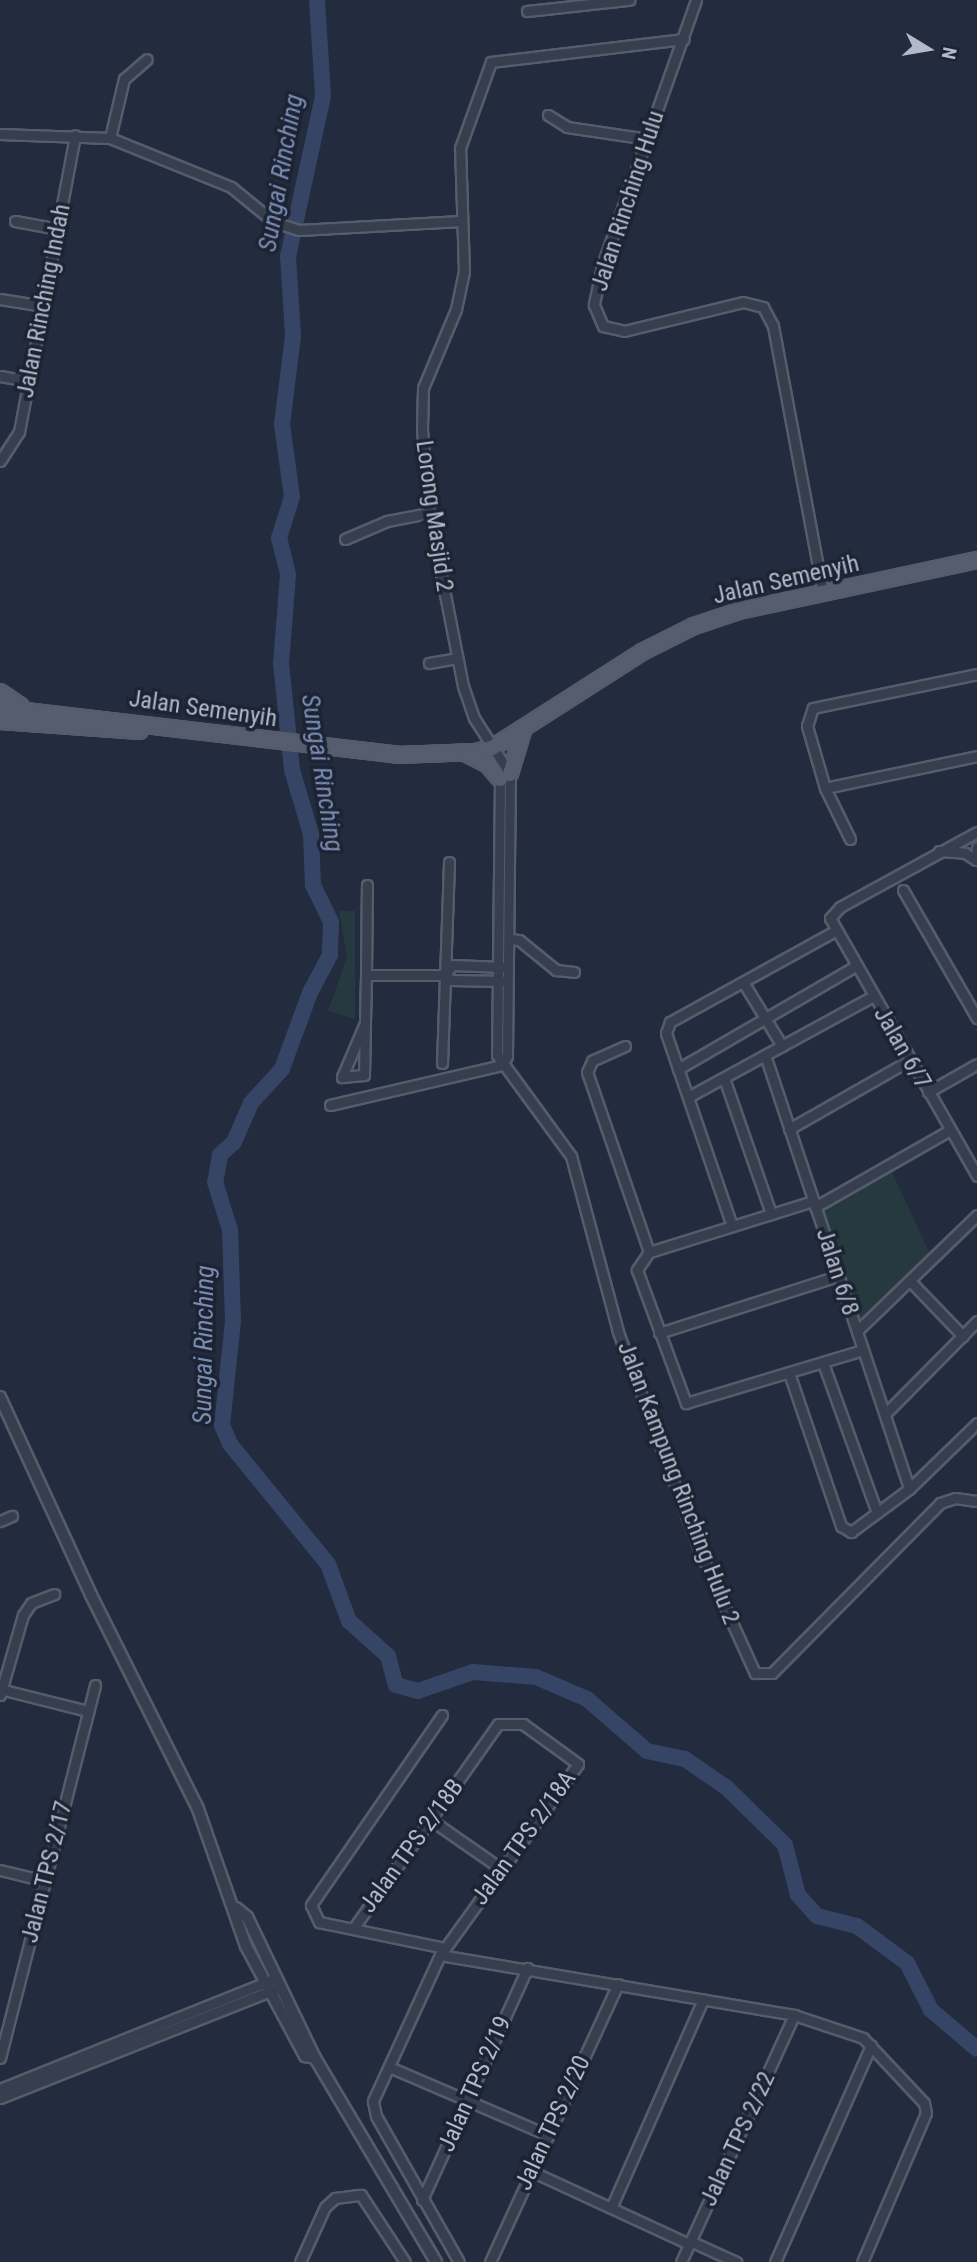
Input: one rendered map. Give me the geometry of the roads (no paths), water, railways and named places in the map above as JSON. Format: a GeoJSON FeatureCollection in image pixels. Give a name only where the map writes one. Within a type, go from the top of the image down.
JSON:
{"type":"FeatureCollection","features":[{"type":"Feature","properties":{"kind":"main road","name":"Jalan Semenyih"},"geometry":{"type":"LineString","coordinates":[[441,755],[490,745],[642,652],[694,626],[738,611],[977,560]]}},
{"type":"Feature","properties":{"kind":"main road"},"geometry":{"type":"LineString","coordinates":[[0,692],[12,704],[39,710]]}},
{"type":"Feature","properties":{"kind":"main road","name":"Jalan Semenyih"},"geometry":{"type":"LineString","coordinates":[[0,708],[39,710],[273,743],[441,755],[464,753],[490,745],[524,728],[544,714]]}},
{"type":"Feature","properties":{"kind":"main road"},"geometry":{"type":"LineString","coordinates":[[6,721],[226,736]]}},
{"type":"Feature","properties":{"kind":"main road"},"geometry":{"type":"LineString","coordinates":[[464,753],[505,776],[524,728]]}},
{"type":"Feature","properties":{"kind":"street"},"geometry":{"type":"LineString","coordinates":[[527,11],[629,0]]}},
{"type":"Feature","properties":{"kind":"street","name":"Jalan Rinching Hulu"},"geometry":{"type":"LineString","coordinates":[[692,1],[684,39],[602,266],[594,305],[603,326],[624,331],[743,302],[763,307],[773,326],[823,594]]}},
{"type":"Feature","properties":{"kind":"street","name":"Lorong Masjid 2"},"geometry":{"type":"LineString","coordinates":[[490,745],[474,718],[457,657],[429,513],[423,388],[456,309],[464,272],[460,148],[491,62],[684,39]]}},
{"type":"Feature","properties":{"kind":"street"},"geometry":{"type":"LineString","coordinates":[[110,138],[124,79],[147,59]]}},
{"type":"Feature","properties":{"kind":"street"},"geometry":{"type":"LineString","coordinates":[[548,115],[567,127],[648,139]]}},
{"type":"Feature","properties":{"kind":"street"},"geometry":{"type":"LineString","coordinates":[[0,134],[110,138],[230,187],[274,222],[323,230],[461,221]]}},
{"type":"Feature","properties":{"kind":"street","name":"Jalan Rinching Indah"},"geometry":{"type":"LineString","coordinates":[[0,461],[3,450],[19,432],[75,135]]}},
{"type":"Feature","properties":{"kind":"street"},"geometry":{"type":"LineString","coordinates":[[15,221],[58,229]]}},
{"type":"Feature","properties":{"kind":"street"},"geometry":{"type":"LineString","coordinates":[[0,299],[43,306]]}},
{"type":"Feature","properties":{"kind":"street"},"geometry":{"type":"LineString","coordinates":[[0,376],[28,381]]}},
{"type":"Feature","properties":{"kind":"street"},"geometry":{"type":"LineString","coordinates":[[345,539],[387,521],[429,513]]}},
{"type":"Feature","properties":{"kind":"street"},"geometry":{"type":"LineString","coordinates":[[429,663],[457,657]]}},
{"type":"Feature","properties":{"kind":"street"},"geometry":{"type":"LineString","coordinates":[[850,839],[825,788],[807,726],[813,708],[977,674]]}},
{"type":"Feature","properties":{"kind":"street"},"geometry":{"type":"LineString","coordinates":[[490,745],[505,776],[510,939],[504,967]]}},
{"type":"Feature","properties":{"kind":"street"},"geometry":{"type":"LineString","coordinates":[[825,788],[977,756]]}},
{"type":"Feature","properties":{"kind":"street"},"geometry":{"type":"LineString","coordinates":[[330,1105],[502,1065],[507,1056],[503,981],[505,776]]}},
{"type":"Feature","properties":{"kind":"street"},"geometry":{"type":"LineString","coordinates":[[937,851],[963,836],[977,832]]}},
{"type":"Feature","properties":{"kind":"street"},"geometry":{"type":"LineString","coordinates":[[963,836],[977,861]]}},
{"type":"Feature","properties":{"kind":"street"},"geometry":{"type":"LineString","coordinates":[[977,846],[977,861]]}},
{"type":"Feature","properties":{"kind":"street"},"geometry":{"type":"LineString","coordinates":[[937,851],[965,853],[977,861]]}},
{"type":"Feature","properties":{"kind":"street","name":"Jalan 6/7"},"geometry":{"type":"LineString","coordinates":[[937,851],[840,907],[830,918],[950,1130],[973,1158],[977,1176]]}},
{"type":"Feature","properties":{"kind":"street"},"geometry":{"type":"LineString","coordinates":[[442,1063],[449,862]]}},
{"type":"Feature","properties":{"kind":"street"},"geometry":{"type":"LineString","coordinates":[[365,1023],[342,1077],[363,1075],[365,1023],[367,885]]}},
{"type":"Feature","properties":{"kind":"street"},"geometry":{"type":"LineString","coordinates":[[903,890],[977,1018]]}},
{"type":"Feature","properties":{"kind":"street"},"geometry":{"type":"LineString","coordinates":[[732,1227],[666,1033],[670,1022],[835,931]]}},
{"type":"Feature","properties":{"kind":"street"},"geometry":{"type":"LineString","coordinates":[[510,939],[519,940],[556,970],[574,972]]}},
{"type":"Feature","properties":{"kind":"street"},"geometry":{"type":"LineString","coordinates":[[445,975],[452,965],[504,967]]}},
{"type":"Feature","properties":{"kind":"street"},"geometry":{"type":"LineString","coordinates":[[678,1069],[856,967]]}},
{"type":"Feature","properties":{"kind":"street"},"geometry":{"type":"LineString","coordinates":[[366,975],[445,975],[451,980],[503,981]]}},
{"type":"Feature","properties":{"kind":"street"},"geometry":{"type":"LineString","coordinates":[[743,982],[782,1046]]}},
{"type":"Feature","properties":{"kind":"street"},"geometry":{"type":"LineString","coordinates":[[688,1097],[873,996]]}},
{"type":"Feature","properties":{"kind":"street"},"geometry":{"type":"LineString","coordinates":[[625,1046],[592,1061],[587,1072],[649,1252]]}},
{"type":"Feature","properties":{"kind":"street","name":"Jalan 6/8"},"geometry":{"type":"LineString","coordinates":[[765,1055],[909,1489]]}},
{"type":"Feature","properties":{"kind":"street"},"geometry":{"type":"LineString","coordinates":[[789,1129],[910,1060]]}},
{"type":"Feature","properties":{"kind":"street"},"geometry":{"type":"LineString","coordinates":[[928,1092],[977,1064]]}},
{"type":"Feature","properties":{"kind":"street","name":"Jalan Kampung Rinching Hulu 2"},"geometry":{"type":"LineString","coordinates":[[502,1065],[571,1156],[618,1332],[700,1552],[755,1673],[772,1673],[940,1503],[955,1498],[977,1501]]}},
{"type":"Feature","properties":{"kind":"street"},"geometry":{"type":"LineString","coordinates":[[724,1078],[771,1214]]}},
{"type":"Feature","properties":{"kind":"street"},"geometry":{"type":"LineString","coordinates":[[863,1350],[687,1403],[637,1270],[649,1252],[771,1214],[814,1204],[950,1130]]}},
{"type":"Feature","properties":{"kind":"street"},"geometry":{"type":"LineString","coordinates":[[857,1331],[911,1282],[977,1215]]}},
{"type":"Feature","properties":{"kind":"street"},"geometry":{"type":"LineString","coordinates":[[659,1333],[838,1276]]}},
{"type":"Feature","properties":{"kind":"street"},"geometry":{"type":"LineString","coordinates":[[911,1282],[963,1336]]}},
{"type":"Feature","properties":{"kind":"street"},"geometry":{"type":"LineString","coordinates":[[885,1413],[977,1321]]}},
{"type":"Feature","properties":{"kind":"street"},"geometry":{"type":"LineString","coordinates":[[822,1363],[877,1513]]}},
{"type":"Feature","properties":{"kind":"street"},"geometry":{"type":"LineString","coordinates":[[789,1373],[841,1526],[851,1532],[909,1489],[977,1423]]}},
{"type":"Feature","properties":{"kind":"street"},"geometry":{"type":"LineString","coordinates":[[0,1397],[91,1595],[176,1760],[236,1908],[236,1924],[301,2037],[304,2056],[314,2058],[436,2262]]}},
{"type":"Feature","properties":{"kind":"street"},"geometry":{"type":"LineString","coordinates":[[0,1521],[12,1516]]}},
{"type":"Feature","properties":{"kind":"street"},"geometry":{"type":"LineString","coordinates":[[54,1594],[31,1603],[23,1615],[1,1691],[88,1711]]}},
{"type":"Feature","properties":{"kind":"street","name":"Jalan TPS 2/17"},"geometry":{"type":"LineString","coordinates":[[0,2058],[4,2023],[45,1881],[95,1685]]}},
{"type":"Feature","properties":{"kind":"street"},"geometry":{"type":"LineString","coordinates":[[355,1926],[319,1922],[311,1905],[442,1715]]}},
{"type":"Feature","properties":{"kind":"street","name":"Jalan TPS 2/18B"},"geometry":{"type":"LineString","coordinates":[[498,1724],[355,1926],[442,1952],[833,2024],[870,2045],[926,2108],[862,2262]]}},
{"type":"Feature","properties":{"kind":"street","name":"Jalan TPS 2/18A"},"geometry":{"type":"LineString","coordinates":[[459,2262],[376,2116],[373,2101],[442,1952],[500,1868],[578,1764],[523,1724],[498,1724]]}},
{"type":"Feature","properties":{"kind":"street"},"geometry":{"type":"LineString","coordinates":[[431,1820],[500,1868]]}},
{"type":"Feature","properties":{"kind":"street"},"geometry":{"type":"LineString","coordinates":[[0,1870],[45,1881]]}},
{"type":"Feature","properties":{"kind":"street","name":"Jalan TPS 2/19"},"geometry":{"type":"LineString","coordinates":[[422,2200],[527,1968]]}},
{"type":"Feature","properties":{"kind":"street","name":"Jalan TPS 2/20"},"geometry":{"type":"LineString","coordinates":[[490,2262],[618,1984]]}},
{"type":"Feature","properties":{"kind":"street"},"geometry":{"type":"LineString","coordinates":[[0,2089],[272,1985]]}},
{"type":"Feature","properties":{"kind":"street"},"geometry":{"type":"LineString","coordinates":[[0,2098],[272,1985]]}},
{"type":"Feature","properties":{"kind":"street"},"geometry":{"type":"LineString","coordinates":[[611,2208],[703,1999]]}},
{"type":"Feature","properties":{"kind":"street","name":"Jalan TPS 2/22"},"geometry":{"type":"LineString","coordinates":[[681,2262],[794,2015]]}},
{"type":"Feature","properties":{"kind":"street"},"geometry":{"type":"LineString","coordinates":[[775,2262],[870,2045]]}},
{"type":"Feature","properties":{"kind":"street"},"geometry":{"type":"LineString","coordinates":[[389,2067],[548,2135]]}},
{"type":"Feature","properties":{"kind":"street"},"geometry":{"type":"LineString","coordinates":[[531,2171],[736,2262]]}},
{"type":"Feature","properties":{"kind":"street"},"geometry":{"type":"LineString","coordinates":[[300,2262],[325,2207],[335,2198],[360,2196],[405,2262]]}},
{"type":"Feature","properties":{"kind":"street"},"geometry":{"type":"LineString","coordinates":[[392,2262],[397,2249]]}},
{"type":"Feature","properties":{"kind":"waterway","name":"Sungai Rinching"},"geometry":{"type":"LineString","coordinates":[[317,0],[323,96],[288,256],[293,336],[282,424],[292,497],[279,538],[288,575],[281,663],[292,770],[311,834],[313,885],[331,922],[330,955],[311,990],[282,1069],[251,1103],[234,1142],[220,1155],[215,1182],[230,1230],[233,1321],[222,1425],[230,1444],[328,1564],[349,1621],[388,1656],[396,1685],[418,1691],[473,1672],[536,1677],[587,1699],[647,1751],[685,1759],[727,1788],[785,1845],[798,1895],[817,1916],[857,1926],[907,1963],[931,2010],[977,2049]]}}]}
